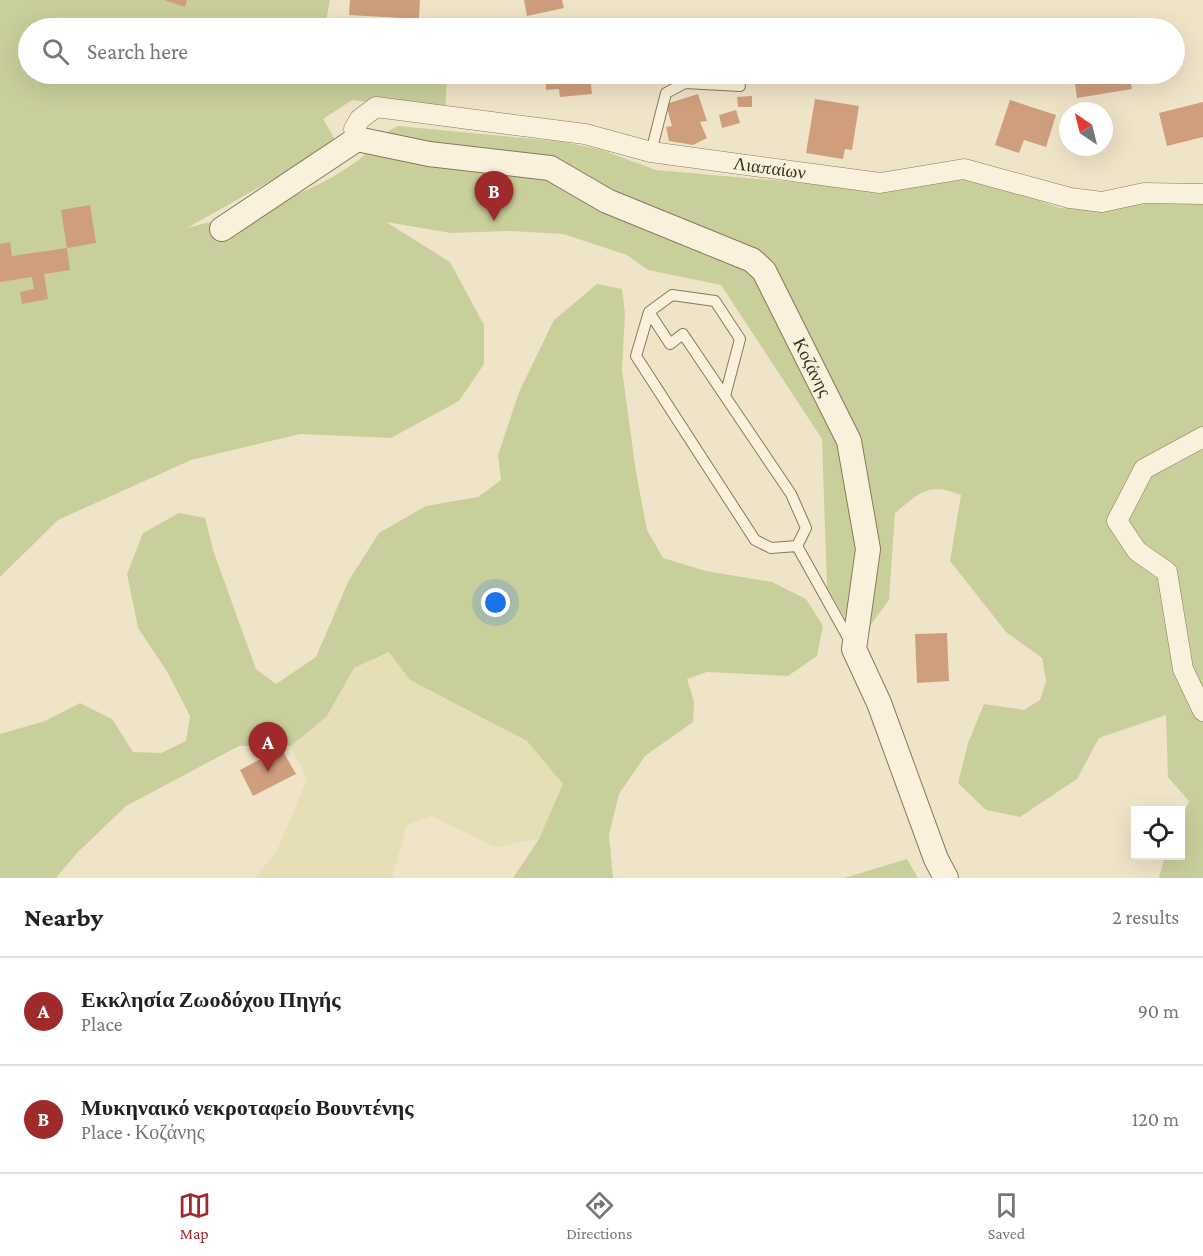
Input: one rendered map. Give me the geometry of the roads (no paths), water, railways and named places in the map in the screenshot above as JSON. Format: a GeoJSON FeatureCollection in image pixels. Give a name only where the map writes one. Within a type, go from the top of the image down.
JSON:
{"type":"FeatureCollection","features":[{"type":"Feature","properties":{"kind":"street","name":"Λιαπαίων"},"geometry":{"type":"LineString","coordinates":[[357,139],[354,129],[360,119],[376,107],[585,134],[651,152],[880,183],[964,169],[1070,198],[1102,202],[1144,193],[1203,194]]}},
{"type":"Feature","properties":{"kind":"street"},"geometry":{"type":"LineString","coordinates":[[222,229],[357,139]]}},
{"type":"Feature","properties":{"kind":"street","name":"Κοζάνης"},"geometry":{"type":"LineString","coordinates":[[357,139],[429,154],[550,168],[607,201],[752,260],[764,271],[849,441],[868,549],[854,649]]}},
{"type":"Feature","properties":{"kind":"street"},"geometry":{"type":"LineString","coordinates":[[1203,436],[1144,469],[1117,521],[1137,551],[1167,572],[1183,669],[1203,711]]}},
{"type":"Feature","properties":{"kind":"street"},"geometry":{"type":"LineString","coordinates":[[854,649],[879,703],[936,859],[946,878]]}},
{"type":"Feature","properties":{"kind":"lane"},"geometry":{"type":"LineString","coordinates":[[651,152],[666,93],[683,84]]}},
{"type":"Feature","properties":{"kind":"lane"},"geometry":{"type":"LineString","coordinates":[[703,84],[740,86]]}},
{"type":"Feature","properties":{"kind":"lane"},"geometry":{"type":"LineString","coordinates":[[725,396],[740,339],[715,301],[672,295],[649,312],[636,356],[755,540],[771,548],[797,546]]}},
{"type":"Feature","properties":{"kind":"lane"},"geometry":{"type":"LineString","coordinates":[[649,312],[670,344],[684,334],[791,494],[806,528],[797,546]]}},
{"type":"Feature","properties":{"kind":"lane"},"geometry":{"type":"LineString","coordinates":[[797,546],[854,649]]}},
{"type":"Feature","properties":{"kind":"place","name":"Μυκηναικό νεκροταφείο Βουντένης"},"geometry":{"type":"Point","coordinates":[494,221]}},
{"type":"Feature","properties":{"kind":"place","name":"Εκκλησία Ζωοδόχου Πηγής"},"geometry":{"type":"Point","coordinates":[268,772]}}]}
